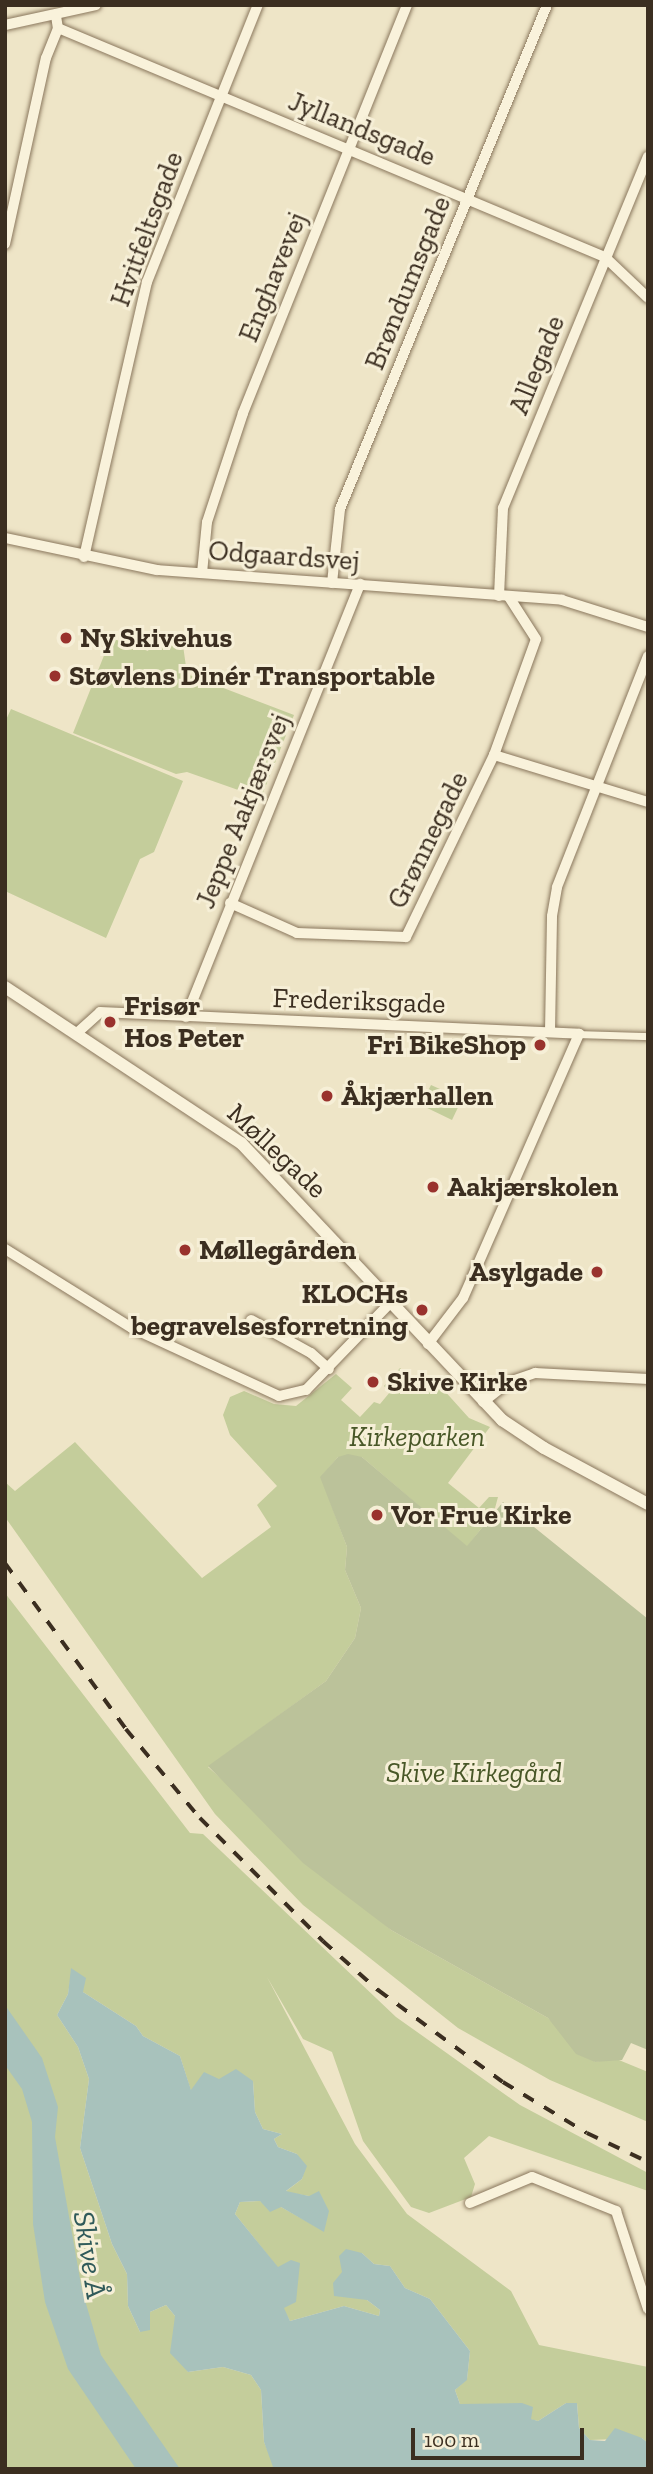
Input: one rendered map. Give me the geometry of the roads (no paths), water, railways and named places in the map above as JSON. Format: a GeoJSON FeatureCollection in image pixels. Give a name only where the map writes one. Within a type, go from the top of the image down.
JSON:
{"type":"FeatureCollection","features":[{"type":"Feature","properties":{"kind":"street"},"geometry":{"type":"LineString","coordinates":[[5,25],[56,16],[96,5]]}},
{"type":"Feature","properties":{"kind":"street","name":"Hvitfeltsgade"},"geometry":{"type":"LineString","coordinates":[[85,557],[146,282],[258,5]]}},
{"type":"Feature","properties":{"kind":"street","name":"Enghavevej"},"geometry":{"type":"LineString","coordinates":[[202,573],[207,522],[243,413],[407,5]]}},
{"type":"Feature","properties":{"kind":"street","name":"Brøndumsgade"},"geometry":{"type":"LineString","coordinates":[[332,583],[340,509],[547,5]]}},
{"type":"Feature","properties":{"kind":"street"},"geometry":{"type":"LineString","coordinates":[[5,244],[46,58],[58,28],[56,16]]}},
{"type":"Feature","properties":{"kind":"street","name":"Jyllandsgade"},"geometry":{"type":"LineString","coordinates":[[58,28],[468,197],[605,257],[648,298]]}},
{"type":"Feature","properties":{"kind":"street","name":"Allegade"},"geometry":{"type":"LineString","coordinates":[[504,597],[503,508],[648,157]]}},
{"type":"Feature","properties":{"kind":"street","name":"Odgaardsvej"},"geometry":{"type":"LineString","coordinates":[[5,538],[85,557],[202,573],[562,600],[648,627]]}},
{"type":"Feature","properties":{"kind":"street","name":"Jeppe Aakjærsvej"},"geometry":{"type":"LineString","coordinates":[[186,1017],[360,584]]}},
{"type":"Feature","properties":{"kind":"street","name":"Grønnegade"},"geometry":{"type":"LineString","coordinates":[[230,903],[297,933],[406,937],[494,755],[536,639],[504,597]]}},
{"type":"Feature","properties":{"kind":"street"},"geometry":{"type":"LineString","coordinates":[[550,1032],[554,906],[596,787],[648,656]]}},
{"type":"Feature","properties":{"kind":"street"},"geometry":{"type":"LineString","coordinates":[[494,755],[648,802]]}},
{"type":"Feature","properties":{"kind":"street","name":"Møllegade"},"geometry":{"type":"LineString","coordinates":[[5,987],[214,1122],[256,1156],[389,1304],[483,1402],[530,1440],[648,1504]]}},
{"type":"Feature","properties":{"kind":"street","name":"Frederiksgade"},"geometry":{"type":"LineString","coordinates":[[77,1033],[100,1012],[648,1036]]}},
{"type":"Feature","properties":{"kind":"street"},"geometry":{"type":"LineString","coordinates":[[428,1344],[463,1298],[579,1034]]}},
{"type":"Feature","properties":{"kind":"street"},"geometry":{"type":"LineString","coordinates":[[5,1249],[132,1328],[279,1396],[304,1391],[329,1369],[389,1304]]}},
{"type":"Feature","properties":{"kind":"street"},"geometry":{"type":"LineString","coordinates":[[251,1320],[311,1353],[329,1369]]}},
{"type":"Feature","properties":{"kind":"street"},"geometry":{"type":"LineString","coordinates":[[483,1402],[509,1382],[535,1373],[648,1379]]}},
{"type":"Feature","properties":{"kind":"street"},"geometry":{"type":"LineString","coordinates":[[470,2203],[532,2177],[616,2211],[648,2309]]}},
{"type":"Feature","properties":{"kind":"water"},"geometry":{"type":"Polygon","coordinates":[[[71,1968],[86,1978],[83,1992],[136,2026],[143,2036],[180,2056],[191,2090],[204,2072],[219,2079],[236,2069],[253,2081],[255,2112],[263,2129],[282,2134],[274,2139],[278,2147],[297,2154],[307,2166],[302,2179],[286,2191],[309,2196],[319,2191],[329,2211],[324,2232],[281,2207],[270,2212],[260,2201],[240,2202],[235,2214],[278,2267],[291,2260],[300,2263],[296,2302],[284,2308],[290,2321],[344,2306],[379,2316],[380,2310],[367,2300],[334,2296],[333,2283],[342,2272],[339,2256],[346,2249],[362,2253],[374,2264],[390,2266],[405,2288],[430,2299],[470,2351],[467,2380],[455,2390],[460,2404],[522,2403],[533,2407],[531,2419],[538,2421],[566,2403],[577,2403],[579,2428],[590,2440],[605,2441],[615,2428],[648,2443],[648,2469],[273,2467],[264,2442],[261,2390],[251,2375],[223,2367],[188,2372],[170,2353],[175,2316],[166,2305],[150,2312],[150,2330],[140,2332],[128,2306],[127,2274],[112,2244],[80,2148],[89,2079],[78,2047],[57,2015],[68,1994],[71,1968]]]}},
{"type":"Feature","properties":{"kind":"water"},"geometry":{"type":"Polygon","coordinates":[[[5,2005],[42,2058],[58,2107],[55,2137],[82,2290],[101,2355],[180,2469],[136,2469],[68,2369],[45,2302],[33,2224],[32,2122],[22,2089],[5,2065],[5,2005]]]}},
{"type":"Feature","properties":{"kind":"railway"},"geometry":{"type":"LineString","coordinates":[[5,1563],[126,1729],[200,1818],[323,1941],[378,1990],[503,2082],[587,2133],[648,2162]]}},
{"type":"Feature","properties":{"kind":"place","name":"Ny Skivehus"},"geometry":{"type":"Point","coordinates":[66,638]}},
{"type":"Feature","properties":{"kind":"place","name":"Støvlens Dinér Transportable"},"geometry":{"type":"Point","coordinates":[55,676]}},
{"type":"Feature","properties":{"kind":"place","name":"Frisør Hos Peter"},"geometry":{"type":"Point","coordinates":[110,1022]}},
{"type":"Feature","properties":{"kind":"place","name":"Fri BikeShop"},"geometry":{"type":"Point","coordinates":[540,1045]}},
{"type":"Feature","properties":{"kind":"place","name":"Åkjærhallen"},"geometry":{"type":"Point","coordinates":[327,1096]}},
{"type":"Feature","properties":{"kind":"place","name":"Aakjærskolen"},"geometry":{"type":"Point","coordinates":[433,1187]}},
{"type":"Feature","properties":{"kind":"place","name":"Møllegården"},"geometry":{"type":"Point","coordinates":[185,1250]}},
{"type":"Feature","properties":{"kind":"place","name":"Asylgade"},"geometry":{"type":"Point","coordinates":[597,1272]}},
{"type":"Feature","properties":{"kind":"place","name":"KLOCHs begravelsesforretning"},"geometry":{"type":"Point","coordinates":[422,1310]}},
{"type":"Feature","properties":{"kind":"place","name":"Skive Kirke"},"geometry":{"type":"Point","coordinates":[373,1382]}},
{"type":"Feature","properties":{"kind":"place","name":"Vor Frue Kirke"},"geometry":{"type":"Point","coordinates":[377,1515]}},
{"type":"Feature","properties":{"kind":"park label","name":"Kirkeparken"},"geometry":{"type":"Point","coordinates":[417,1437]}},
{"type":"Feature","properties":{"kind":"park label","name":"Skive Kirkegård"},"geometry":{"type":"Point","coordinates":[474,1773]}},
{"type":"Feature","properties":{"kind":"water label","name":"Skive Å"},"geometry":{"type":"Point","coordinates":[90,2255]}}]}
